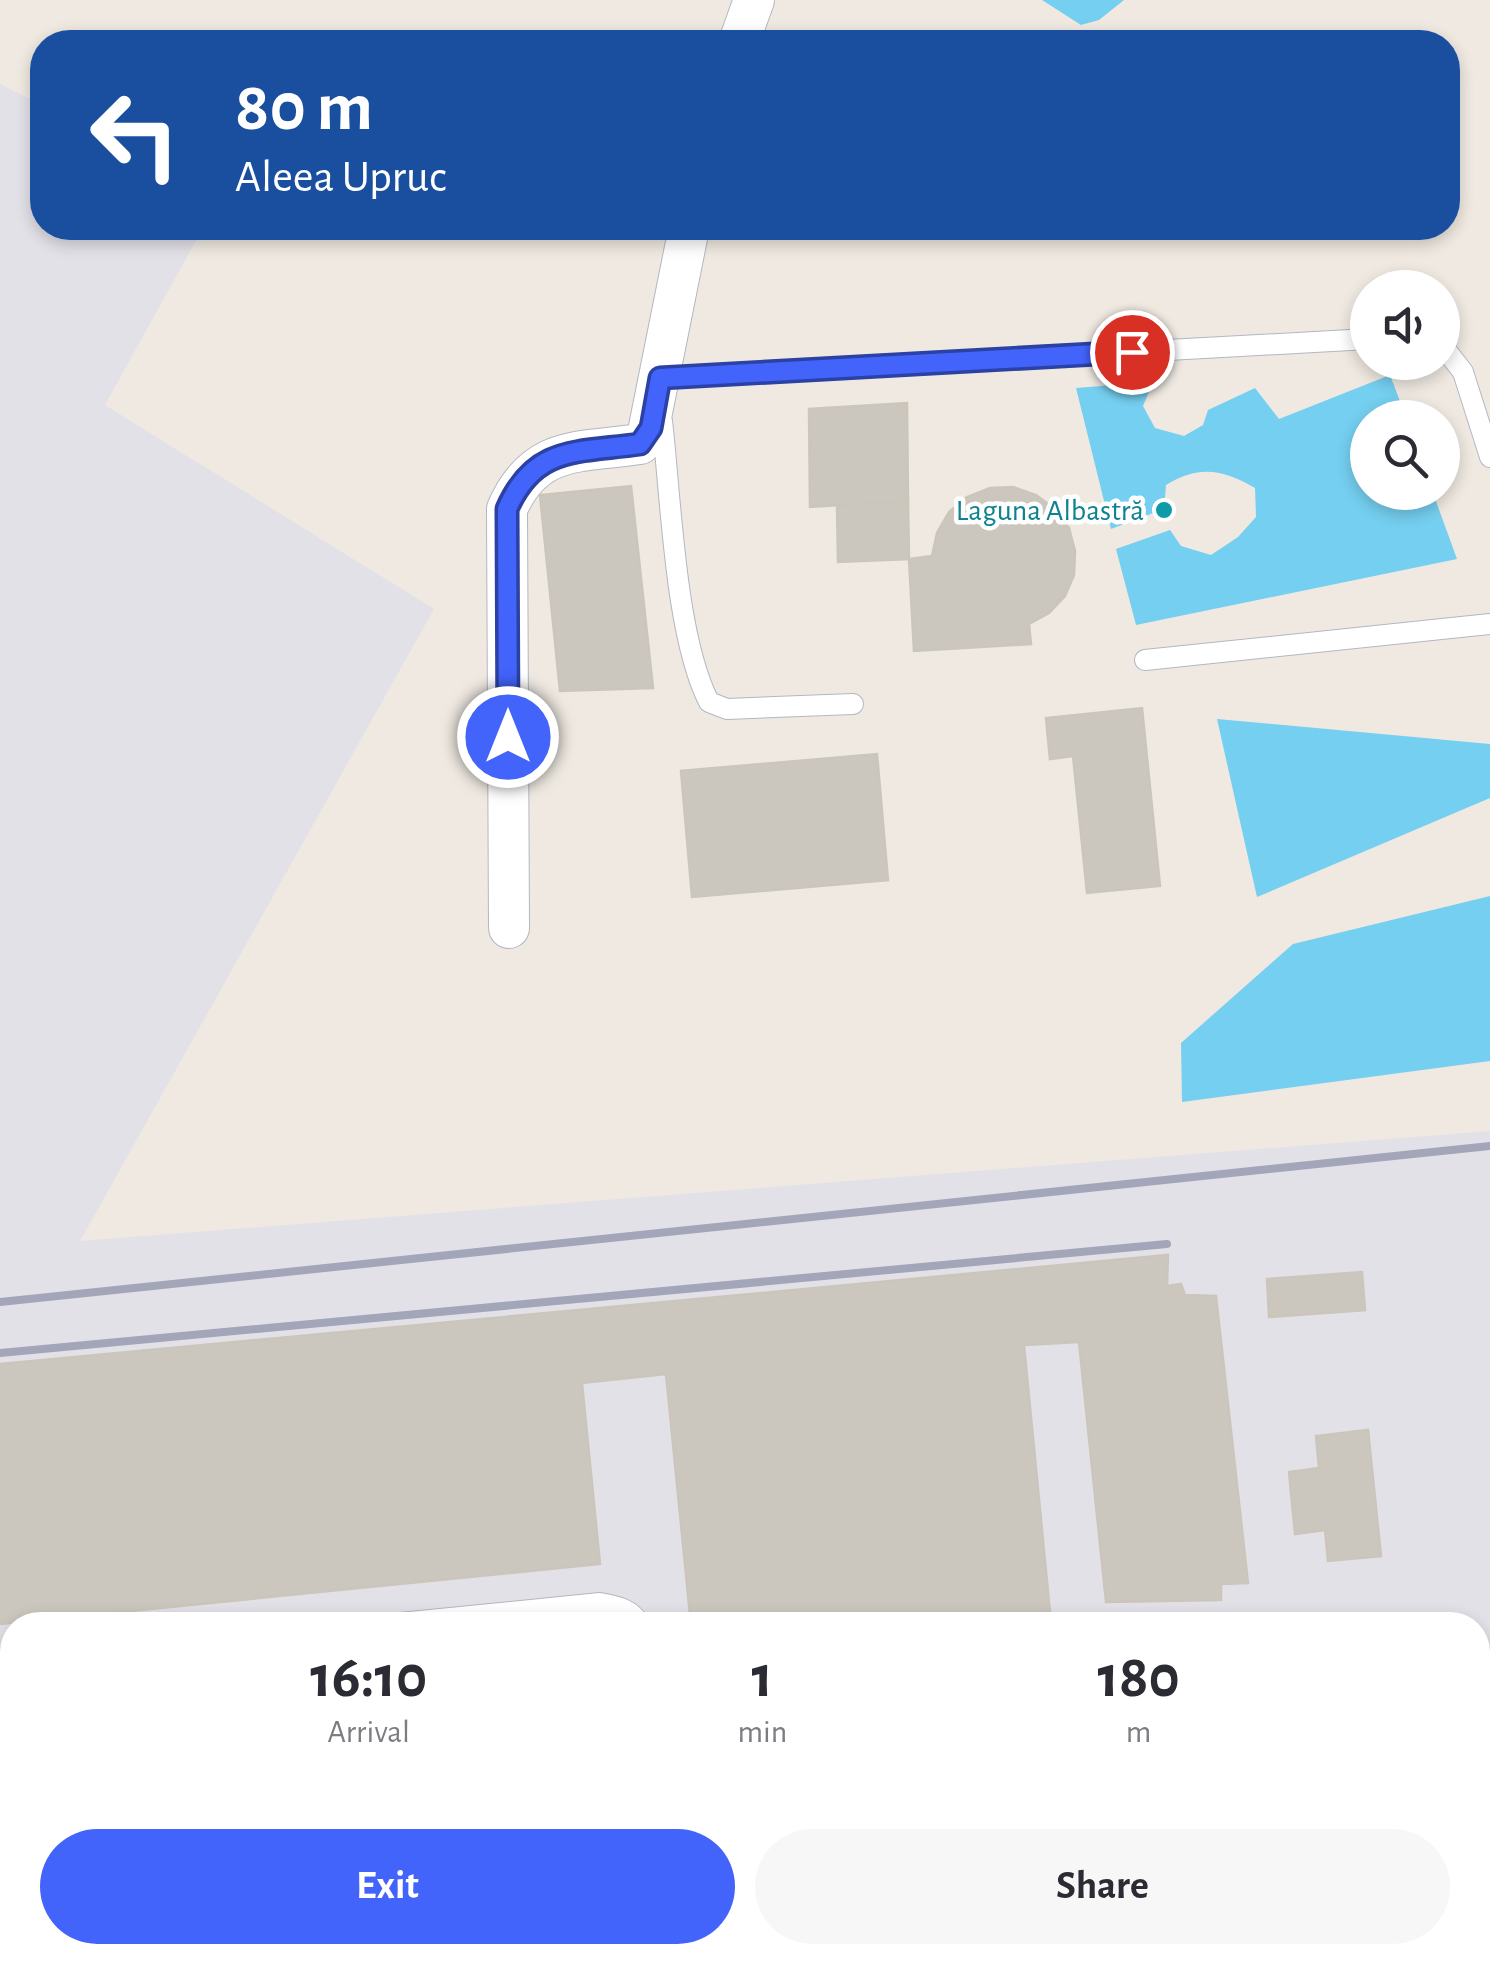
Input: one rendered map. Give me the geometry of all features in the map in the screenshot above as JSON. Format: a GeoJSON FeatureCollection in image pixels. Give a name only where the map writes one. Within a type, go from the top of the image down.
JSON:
{"type":"FeatureCollection","features":[{"type":"Feature","properties":{"kind":"street"},"geometry":{"type":"LineString","coordinates":[[743,30],[754,0]]}},
{"type":"Feature","properties":{"kind":"street"},"geometry":{"type":"LineString","coordinates":[[509,928],[507,509],[518,484],[549,457],[640,444],[651,428],[686,240]]}},
{"type":"Feature","properties":{"kind":"lane"},"geometry":{"type":"LineString","coordinates":[[854,704],[727,709],[709,702],[695,676],[686,623],[659,384],[1350,340]]}},
{"type":"Feature","properties":{"kind":"lane"},"geometry":{"type":"LineString","coordinates":[[1460,369],[1490,456]]}},
{"type":"Feature","properties":{"kind":"lane"},"geometry":{"type":"LineString","coordinates":[[1145,660],[1490,624]]}},
{"type":"Feature","properties":{"kind":"lane"},"geometry":{"type":"LineString","coordinates":[[510,1612],[600,1603],[630,1612]]}},
{"type":"Feature","properties":{"kind":"shaded area"},"geometry":{"type":"Polygon","coordinates":[[[0,84],[30,99],[30,240],[196,240],[105,405],[434,609],[80,1241],[1490,1131],[1490,1612],[0,1612],[0,84]]]}},
{"type":"Feature","properties":{"kind":"water"},"geometry":{"type":"Polygon","coordinates":[[[1042,0],[1124,0],[1099,20],[1081,25],[1042,0]]]}},
{"type":"Feature","properties":{"kind":"water"},"geometry":{"type":"Polygon","coordinates":[[[1377,380],[1392,380],[1400,400],[1350,400],[1350,510],[1439,510],[1457,559],[1136,625],[1116,549],[1170,530],[1181,546],[1211,555],[1238,537],[1256,517],[1255,488],[1221,473],[1189,474],[1166,485],[1164,509],[1111,529],[1076,388],[1153,382],[1143,406],[1155,428],[1184,436],[1203,425],[1208,410],[1255,388],[1279,419],[1377,380]]]}},
{"type":"Feature","properties":{"kind":"water"},"geometry":{"type":"Polygon","coordinates":[[[1217,719],[1490,744],[1490,798],[1257,897],[1217,719]]]}},
{"type":"Feature","properties":{"kind":"water"},"geometry":{"type":"Polygon","coordinates":[[[1490,896],[1490,1061],[1182,1102],[1181,1043],[1293,944],[1490,896]]]}},
{"type":"Feature","properties":{"kind":"building"},"geometry":{"type":"Polygon","coordinates":[[[907,403],[908,501],[810,507],[809,409],[907,403]]]}},
{"type":"Feature","properties":{"kind":"building"},"geometry":{"type":"Polygon","coordinates":[[[631,486],[653,688],[560,691],[540,495],[631,486]]]}},
{"type":"Feature","properties":{"kind":"building"},"geometry":{"type":"Polygon","coordinates":[[[1013,487],[1036,495],[1055,509],[1069,528],[1075,551],[1074,575],[1065,596],[1049,613],[1029,624],[1031,644],[914,651],[909,559],[932,556],[937,533],[949,512],[967,497],[990,488],[1013,487]]]}},
{"type":"Feature","properties":{"kind":"building"},"geometry":{"type":"Polygon","coordinates":[[[908,501],[909,559],[838,562],[837,506],[908,501]]]}},
{"type":"Feature","properties":{"kind":"building"},"geometry":{"type":"Polygon","coordinates":[[[1142,708],[1160,886],[1087,893],[1073,756],[1050,759],[1046,718],[1142,708]]]}},
{"type":"Feature","properties":{"kind":"building"},"geometry":{"type":"Polygon","coordinates":[[[877,754],[888,880],[692,897],[681,771],[877,754]]]}},
{"type":"Feature","properties":{"kind":"building"},"geometry":{"type":"Polygon","coordinates":[[[1168,1255],[1167,1286],[1181,1284],[1185,1295],[1216,1296],[1248,1583],[1221,1584],[1221,1600],[1106,1602],[1079,1342],[1024,1345],[1050,1612],[690,1612],[666,1374],[582,1383],[600,1564],[120,1612],[0,1612],[0,1364],[1168,1255]]]}},
{"type":"Feature","properties":{"kind":"building"},"geometry":{"type":"Polygon","coordinates":[[[1362,1272],[1365,1310],[1269,1317],[1267,1279],[1362,1272]]]}},
{"type":"Feature","properties":{"kind":"building"},"geometry":{"type":"Polygon","coordinates":[[[1368,1430],[1381,1556],[1328,1561],[1325,1530],[1295,1534],[1289,1472],[1319,1468],[1316,1436],[1368,1430]]]}},
{"type":"Feature","properties":{"kind":"railway"},"geometry":{"type":"LineString","coordinates":[[0,1302],[1490,1146]]}},
{"type":"Feature","properties":{"kind":"railway"},"geometry":{"type":"LineString","coordinates":[[0,1353],[1167,1244]]}},
{"type":"Feature","properties":{"kind":"place","name":"Laguna Albastră"},"geometry":{"type":"Point","coordinates":[1164,510]}},
{"type":"Feature","properties":{"kind":"route"},"geometry":{"type":"LineString","coordinates":[[508,737],[507,509],[518,484],[549,457],[640,444],[651,428],[660,378],[1132,352]]}}]}
